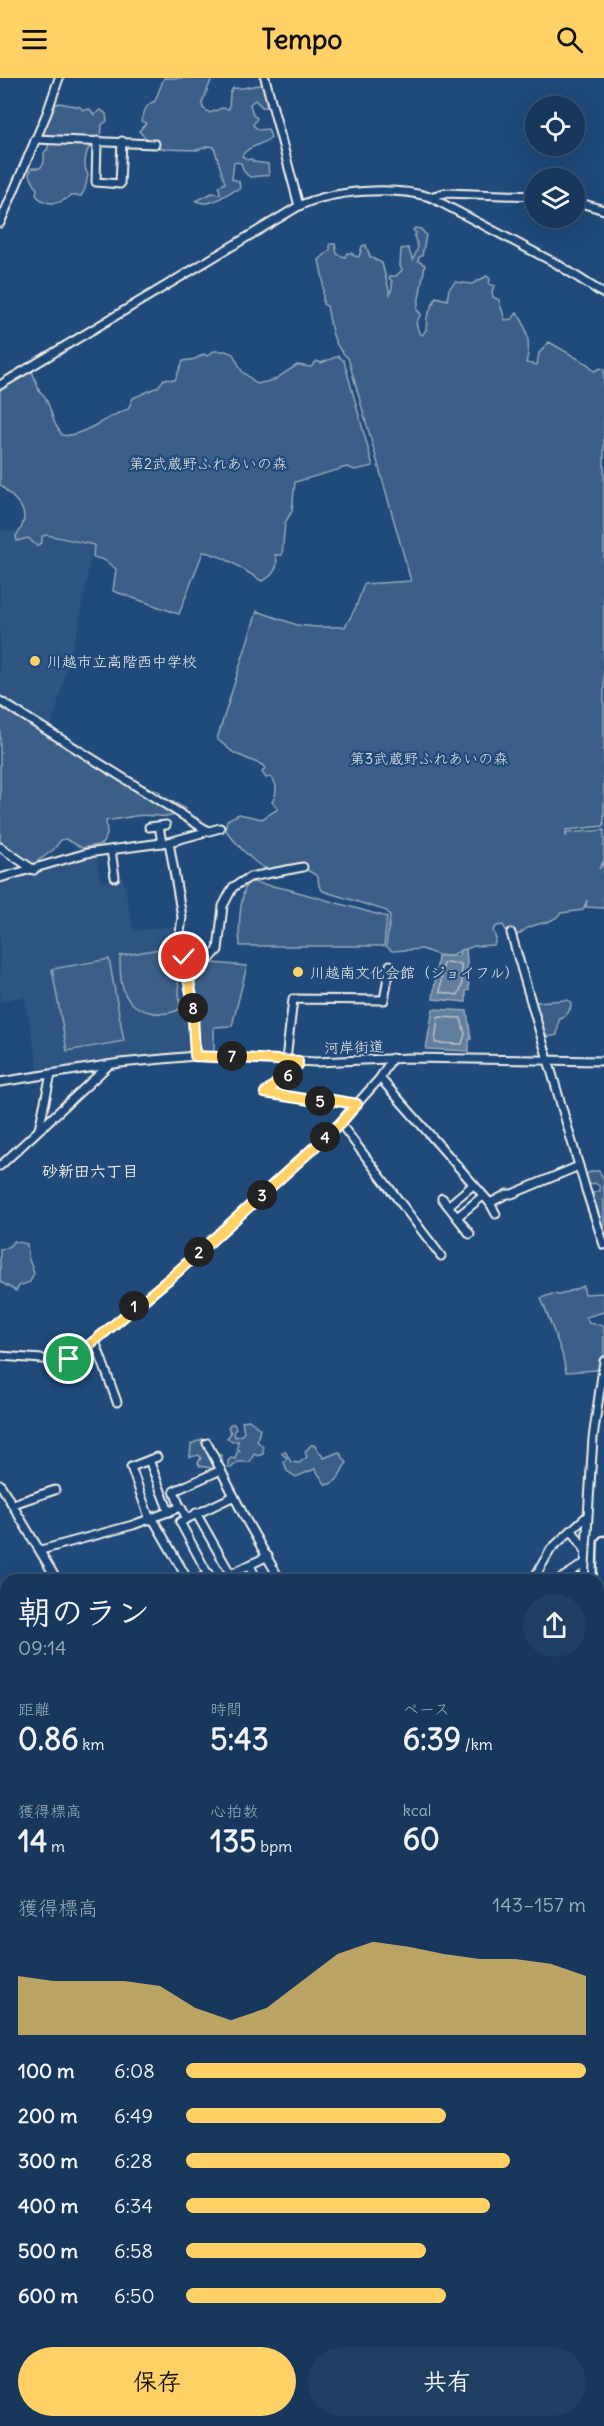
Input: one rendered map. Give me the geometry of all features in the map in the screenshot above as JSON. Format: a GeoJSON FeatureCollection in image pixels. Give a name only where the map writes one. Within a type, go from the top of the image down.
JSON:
{"type":"FeatureCollection","features":[{"type":"Feature","properties":{"kind":"highway"},"geometry":{"type":"LineString","coordinates":[[603,1574],[604,1542]]}},
{"type":"Feature","properties":{"kind":"street"},"geometry":{"type":"LineString","coordinates":[[0,223],[59,78]]}},
{"type":"Feature","properties":{"kind":"street"},"geometry":{"type":"LineString","coordinates":[[266,78],[299,206]]}},
{"type":"Feature","properties":{"kind":"street"},"geometry":{"type":"LineString","coordinates":[[35,139],[155,144]]}},
{"type":"Feature","properties":{"kind":"street"},"geometry":{"type":"LineString","coordinates":[[97,141],[96,182],[120,184],[122,141]]}},
{"type":"Feature","properties":{"kind":"street"},"geometry":{"type":"LineString","coordinates":[[0,385],[299,206],[332,195],[394,192],[430,197],[465,218],[557,264],[604,294]]}},
{"type":"Feature","properties":{"kind":"street"},"geometry":{"type":"LineString","coordinates":[[430,197],[444,193],[525,196]]}},
{"type":"Feature","properties":{"kind":"street"},"geometry":{"type":"LineString","coordinates":[[585,204],[604,210]]}},
{"type":"Feature","properties":{"kind":"street"},"geometry":{"type":"LineString","coordinates":[[0,701],[208,831]]}},
{"type":"Feature","properties":{"kind":"street"},"geometry":{"type":"LineString","coordinates":[[149,827],[162,825],[182,917],[179,941],[193,1006],[195,1056]]}},
{"type":"Feature","properties":{"kind":"street"},"geometry":{"type":"LineString","coordinates":[[0,878],[87,853],[166,842],[220,828]]}},
{"type":"Feature","properties":{"kind":"street"},"geometry":{"type":"LineString","coordinates":[[0,847],[34,870]]}},
{"type":"Feature","properties":{"kind":"street"},"geometry":{"type":"LineString","coordinates":[[111,850],[115,877]]}},
{"type":"Feature","properties":{"kind":"street"},"geometry":{"type":"LineString","coordinates":[[189,981],[218,950],[223,906],[229,892],[237,884],[250,877],[303,867]]}},
{"type":"Feature","properties":{"kind":"street"},"geometry":{"type":"LineString","coordinates":[[511,933],[604,1245]]}},
{"type":"Feature","properties":{"kind":"street"},"geometry":{"type":"LineString","coordinates":[[286,1060],[293,999],[384,1000],[390,965]]}},
{"type":"Feature","properties":{"kind":"street","name":"河岸街道"},"geometry":{"type":"LineString","coordinates":[[0,1082],[109,1065],[195,1056],[298,1061],[392,1059],[604,1061]]}},
{"type":"Feature","properties":{"kind":"street"},"geometry":{"type":"LineString","coordinates":[[0,1356],[69,1359],[76,1356],[175,1274],[340,1124],[380,1078],[392,1059]]}},
{"type":"Feature","properties":{"kind":"street"},"geometry":{"type":"LineString","coordinates":[[298,1061],[298,1065],[292,1072],[265,1093],[330,1103],[332,1100],[357,1104]]}},
{"type":"Feature","properties":{"kind":"street"},"geometry":{"type":"LineString","coordinates":[[0,1166],[109,1065]]}},
{"type":"Feature","properties":{"kind":"street"},"geometry":{"type":"LineString","coordinates":[[39,1129],[51,1074]]}},
{"type":"Feature","properties":{"kind":"street"},"geometry":{"type":"LineString","coordinates":[[380,1078],[490,1203],[496,1214]]}},
{"type":"Feature","properties":{"kind":"street"},"geometry":{"type":"LineString","coordinates":[[340,1124],[441,1256]]}},
{"type":"Feature","properties":{"kind":"street"},"geometry":{"type":"LineString","coordinates":[[490,1203],[579,1166]]}},
{"type":"Feature","properties":{"kind":"street"},"geometry":{"type":"LineString","coordinates":[[448,1206],[472,1185]]}},
{"type":"Feature","properties":{"kind":"street"},"geometry":{"type":"LineString","coordinates":[[457,1217],[483,1196]]}},
{"type":"Feature","properties":{"kind":"street"},"geometry":{"type":"LineString","coordinates":[[442,1198],[470,1234]]}},
{"type":"Feature","properties":{"kind":"street"},"geometry":{"type":"LineString","coordinates":[[95,1341],[117,1402]]}},
{"type":"Feature","properties":{"kind":"street"},"geometry":{"type":"LineString","coordinates":[[584,1574],[594,1435],[604,1361]]}},
{"type":"Feature","properties":{"kind":"street"},"geometry":{"type":"LineString","coordinates":[[594,1435],[604,1436]]}},
{"type":"Feature","properties":{"kind":"street"},"geometry":{"type":"LineString","coordinates":[[207,1443],[277,1574]]}},
{"type":"Feature","properties":{"kind":"street"},"geometry":{"type":"LineString","coordinates":[[157,1456],[131,1467],[151,1520],[185,1574]]}},
{"type":"Feature","properties":{"kind":"street"},"geometry":{"type":"LineString","coordinates":[[149,1460],[169,1512]]}},
{"type":"Feature","properties":{"kind":"street"},"geometry":{"type":"LineString","coordinates":[[186,1517],[174,1491],[221,1470]]}},
{"type":"Feature","properties":{"kind":"street"},"geometry":{"type":"LineString","coordinates":[[0,1484],[53,1574]]}},
{"type":"Feature","properties":{"kind":"street"},"geometry":{"type":"LineString","coordinates":[[13,1504],[55,1490]]}},
{"type":"Feature","properties":{"kind":"street"},"geometry":{"type":"LineString","coordinates":[[208,1574],[180,1524],[186,1517],[234,1496]]}},
{"type":"Feature","properties":{"kind":"street"},"geometry":{"type":"LineString","coordinates":[[40,1551],[151,1520],[180,1507]]}},
{"type":"Feature","properties":{"kind":"street"},"geometry":{"type":"LineString","coordinates":[[196,1513],[230,1574]]}},
{"type":"Feature","properties":{"kind":"street"},"geometry":{"type":"LineString","coordinates":[[536,1574],[551,1549],[587,1516]]}},
{"type":"Feature","properties":{"kind":"street"},"geometry":{"type":"LineString","coordinates":[[572,1530],[585,1550]]}},
{"type":"Feature","properties":{"kind":"street"},"geometry":{"type":"LineString","coordinates":[[236,1574],[268,1557]]}},
{"type":"Feature","properties":{"kind":"street"},"geometry":{"type":"LineString","coordinates":[[568,1574],[585,1563]]}},
{"type":"Feature","properties":{"kind":"street"},"geometry":{"type":"LineString","coordinates":[[250,1565],[255,1574]]}},
{"type":"Feature","properties":{"kind":"shaded area","name":"川越市立高階西中学校"},"geometry":{"type":"Polygon","coordinates":[[[0,531],[18,531],[93,546],[78,628],[51,729],[0,698],[0,531]]]}},
{"type":"Feature","properties":{"kind":"shaded area"},"geometry":{"type":"Polygon","coordinates":[[[96,855],[101,882],[123,878],[134,931],[179,926],[191,1002],[191,1051],[39,1071],[24,996],[0,1002],[0,880],[96,855]]]}},
{"type":"Feature","properties":{"kind":"green space"},"geometry":{"type":"Polygon","coordinates":[[[164,78],[212,78],[202,103],[203,108],[210,113],[222,108],[229,109],[230,93],[233,88],[263,85],[268,107],[262,107],[255,100],[250,104],[253,115],[257,118],[253,125],[259,130],[268,129],[271,137],[242,156],[247,160],[268,164],[269,175],[250,177],[241,163],[234,162],[232,179],[239,181],[240,189],[209,203],[196,201],[212,193],[220,194],[219,186],[225,183],[214,147],[209,146],[197,150],[164,149],[153,146],[139,131],[146,123],[141,121],[146,109],[155,101],[164,78]]]}},
{"type":"Feature","properties":{"kind":"green space"},"geometry":{"type":"Polygon","coordinates":[[[59,103],[80,107],[83,110],[90,109],[94,115],[101,110],[106,114],[107,121],[102,125],[101,140],[94,147],[90,146],[87,153],[85,164],[88,175],[81,196],[70,196],[62,201],[48,203],[36,195],[37,189],[29,174],[32,168],[40,168],[44,163],[44,153],[48,148],[48,143],[42,136],[53,106],[59,103]]]}},
{"type":"Feature","properties":{"kind":"green space","name":"第3武蔵野ふれあいの森"},"geometry":{"type":"Polygon","coordinates":[[[421,229],[426,235],[422,256],[418,261],[425,265],[417,310],[421,314],[416,323],[419,333],[422,335],[426,330],[427,317],[436,297],[447,300],[449,289],[455,282],[472,284],[487,276],[490,279],[489,284],[495,286],[492,291],[493,297],[499,300],[505,320],[512,319],[517,313],[524,324],[528,344],[526,363],[537,365],[539,353],[549,342],[589,365],[594,371],[601,368],[604,370],[604,826],[566,830],[566,837],[567,833],[604,830],[604,861],[599,869],[604,863],[604,908],[586,907],[587,900],[583,910],[561,913],[553,920],[530,927],[513,937],[510,937],[503,925],[497,926],[493,930],[496,939],[494,945],[474,946],[448,956],[422,949],[392,951],[386,946],[390,917],[387,911],[323,891],[319,886],[318,877],[309,871],[295,867],[271,870],[260,866],[249,857],[225,829],[227,820],[239,814],[262,819],[278,809],[272,802],[276,786],[271,777],[266,778],[262,772],[265,768],[262,765],[234,753],[217,739],[257,611],[297,625],[345,627],[356,607],[364,584],[411,581],[348,358],[338,347],[327,306],[323,304],[323,279],[319,260],[330,250],[330,244],[335,244],[337,254],[345,257],[347,253],[352,253],[359,257],[362,246],[366,245],[370,257],[382,263],[390,294],[392,281],[390,276],[396,276],[402,270],[400,266],[401,249],[408,248],[413,260],[418,247],[414,236],[416,233],[413,230],[421,229]]]}},
{"type":"Feature","properties":{"kind":"green space","name":"第2武蔵野ふれあいの森"},"geometry":{"type":"Polygon","coordinates":[[[214,351],[226,351],[233,354],[242,371],[257,384],[274,380],[297,365],[311,367],[317,361],[321,363],[338,356],[344,361],[373,466],[355,470],[347,467],[295,482],[292,511],[285,523],[282,555],[275,555],[276,567],[269,577],[262,581],[226,560],[203,552],[179,614],[113,591],[116,569],[104,560],[93,557],[94,545],[47,535],[42,536],[42,542],[37,546],[28,538],[17,541],[16,536],[24,519],[23,513],[21,507],[0,484],[0,389],[21,375],[32,371],[55,424],[62,435],[69,435],[86,430],[128,409],[133,398],[158,387],[164,379],[175,380],[183,361],[195,359],[204,354],[207,356],[214,351]]]}},
{"type":"Feature","properties":{"kind":"green space"},"geometry":{"type":"Polygon","coordinates":[[[0,699],[128,779],[160,792],[160,795],[186,809],[168,816],[141,815],[106,821],[107,835],[102,844],[82,848],[66,839],[61,840],[53,850],[31,866],[0,844],[0,699]]]}},
{"type":"Feature","properties":{"kind":"green space"},"geometry":{"type":"Polygon","coordinates":[[[247,881],[287,889],[387,917],[384,946],[240,946],[240,913],[247,881]]]}},
{"type":"Feature","properties":{"kind":"green space"},"geometry":{"type":"Polygon","coordinates":[[[165,948],[176,969],[180,1009],[166,1013],[150,1012],[135,1006],[125,994],[121,980],[120,956],[165,948]]]}},
{"type":"Feature","properties":{"kind":"green space"},"geometry":{"type":"Polygon","coordinates":[[[109,959],[124,1041],[67,1051],[52,969],[109,959]]]}},
{"type":"Feature","properties":{"kind":"green space"},"geometry":{"type":"Polygon","coordinates":[[[212,963],[247,966],[232,1026],[214,1027],[214,1053],[198,1052],[193,982],[212,963]]]}},
{"type":"Feature","properties":{"kind":"green space"},"geometry":{"type":"Polygon","coordinates":[[[567,1000],[571,1002],[571,1008],[559,1020],[557,1035],[548,1037],[542,1033],[535,1002],[567,1000]]]}},
{"type":"Feature","properties":{"kind":"green space"},"geometry":{"type":"Polygon","coordinates":[[[599,1171],[604,1179],[604,1230],[601,1229],[590,1194],[600,1191],[600,1187],[595,1183],[586,1186],[584,1175],[599,1171]]]}},
{"type":"Feature","properties":{"kind":"green space"},"geometry":{"type":"Polygon","coordinates":[[[14,1241],[27,1244],[28,1257],[34,1273],[30,1282],[19,1286],[16,1291],[0,1282],[0,1249],[7,1248],[14,1241]]]}},
{"type":"Feature","properties":{"kind":"green space"},"geometry":{"type":"Polygon","coordinates":[[[583,1286],[585,1294],[604,1293],[604,1312],[586,1317],[589,1323],[604,1326],[604,1374],[597,1370],[566,1372],[562,1353],[541,1298],[552,1294],[560,1295],[583,1286]]]}},
{"type":"Feature","properties":{"kind":"green space"},"geometry":{"type":"Polygon","coordinates":[[[249,1420],[260,1429],[257,1441],[263,1447],[263,1454],[258,1456],[254,1454],[250,1462],[238,1462],[231,1468],[228,1466],[228,1461],[231,1458],[235,1459],[237,1452],[240,1451],[237,1448],[238,1441],[232,1442],[227,1438],[231,1433],[228,1427],[234,1424],[235,1437],[242,1435],[244,1432],[242,1421],[249,1420]]]}},
{"type":"Feature","properties":{"kind":"green space"},"geometry":{"type":"Polygon","coordinates":[[[202,1439],[202,1443],[210,1445],[216,1455],[222,1455],[222,1464],[215,1469],[200,1466],[199,1455],[190,1457],[191,1444],[202,1439]]]}},
{"type":"Feature","properties":{"kind":"green space"},"geometry":{"type":"Polygon","coordinates":[[[311,1445],[314,1445],[324,1458],[339,1452],[347,1463],[335,1481],[326,1485],[315,1469],[296,1477],[287,1471],[284,1462],[287,1458],[282,1454],[283,1452],[285,1451],[291,1462],[299,1463],[307,1457],[305,1452],[311,1445]]]}},
{"type":"Feature","properties":{"kind":"water"},"geometry":{"type":"Polygon","coordinates":[[[466,949],[469,990],[466,991],[466,1002],[433,999],[438,956],[459,956],[460,950],[466,949]]]}},
{"type":"Feature","properties":{"kind":"water"},"geometry":{"type":"Polygon","coordinates":[[[433,1009],[467,1011],[471,1039],[469,1040],[469,1051],[426,1049],[433,1009]]]}},
{"type":"Feature","properties":{"kind":"place","name":"川越市立高階西中学校"},"geometry":{"type":"Point","coordinates":[35,661]}},
{"type":"Feature","properties":{"kind":"place","name":"川越南文化会館（ジョイフル）"},"geometry":{"type":"Point","coordinates":[298,972]}},
{"type":"Feature","properties":{"kind":"district","name":"砂新田六丁目"},"geometry":{"type":"Point","coordinates":[90,1171]}},
{"type":"Feature","properties":{"kind":"route"},"geometry":{"type":"LineString","coordinates":[[69,1359],[95,1341],[136,1304],[175,1274],[340,1124],[357,1104],[332,1100],[330,1103],[265,1093],[292,1072],[298,1065],[298,1061],[195,1056],[193,1006],[184,957]]}}]}
